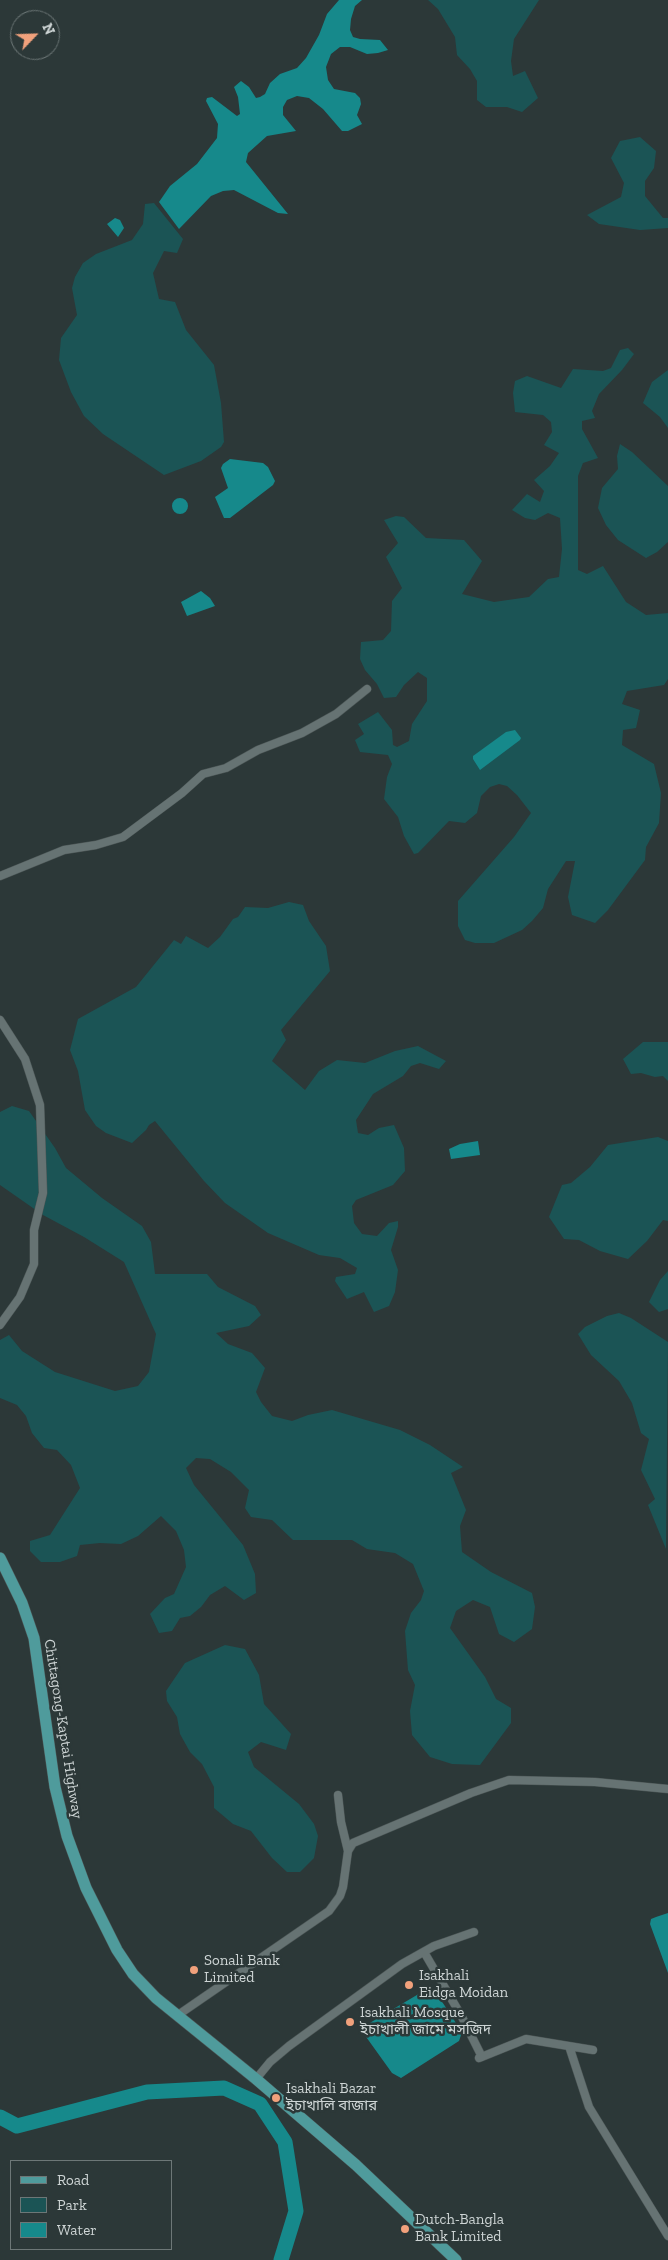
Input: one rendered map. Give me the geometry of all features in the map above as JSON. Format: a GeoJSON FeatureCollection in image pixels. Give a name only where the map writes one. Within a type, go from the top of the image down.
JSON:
{"type":"FeatureCollection","features":[{"type":"Feature","properties":{"kind":"main road","name":"Chittagong-Kaptai Highway"},"geometry":{"type":"LineString","coordinates":[[0,1558],[22,1603],[34,1638],[58,1804],[67,1836],[86,1888],[117,1950],[133,1974],[156,1998],[256,2079],[356,2165],[456,2260]]}},
{"type":"Feature","properties":{"kind":"street"},"geometry":{"type":"LineString","coordinates":[[0,876],[60,851],[96,845],[127,835],[182,793],[203,774],[226,768],[258,750],[302,733],[336,714],[367,689]]}},
{"type":"Feature","properties":{"kind":"street"},"geometry":{"type":"LineString","coordinates":[[0,1020],[25,1059],[40,1105],[43,1193],[34,1230],[34,1264],[20,1298],[0,1325]]}},
{"type":"Feature","properties":{"kind":"street"},"geometry":{"type":"LineString","coordinates":[[348,1851],[353,1844],[471,1793],[509,1780],[596,1782],[668,1789]]}},
{"type":"Feature","properties":{"kind":"street"},"geometry":{"type":"LineString","coordinates":[[178,2015],[328,1911],[340,1896],[348,1851],[341,1822],[338,1794]]}},
{"type":"Feature","properties":{"kind":"street"},"geometry":{"type":"LineString","coordinates":[[256,2079],[270,2062],[289,2046],[394,1970],[424,1952],[474,1932]]}},
{"type":"Feature","properties":{"kind":"street"},"geometry":{"type":"LineString","coordinates":[[424,1952],[462,2016],[481,2057],[526,2039],[593,2050]]}},
{"type":"Feature","properties":{"kind":"street"},"geometry":{"type":"LineString","coordinates":[[569,2046],[590,2107],[668,2236]]}},
{"type":"Feature","properties":{"kind":"green space"},"geometry":{"type":"Polygon","coordinates":[[[428,0],[539,0],[514,39],[511,61],[513,76],[525,71],[538,98],[522,112],[507,107],[486,107],[477,100],[477,81],[470,69],[457,55],[455,37],[438,9],[428,0]]]}},
{"type":"Feature","properties":{"kind":"green space"},"geometry":{"type":"Polygon","coordinates":[[[640,137],[656,151],[654,168],[645,181],[645,196],[663,218],[668,218],[668,228],[640,230],[599,224],[587,215],[621,197],[624,183],[611,158],[620,141],[640,137]]]}},
{"type":"Feature","properties":{"kind":"green space"},"geometry":{"type":"Polygon","coordinates":[[[154,203],[183,239],[177,253],[164,251],[153,273],[159,299],[175,302],[186,330],[214,365],[221,403],[224,442],[221,447],[201,461],[164,475],[103,434],[84,416],[71,392],[59,360],[61,338],[77,315],[72,288],[75,277],[83,263],[96,254],[132,240],[143,224],[145,204],[154,203]]]}},
{"type":"Feature","properties":{"kind":"green space"},"geometry":{"type":"Polygon","coordinates":[[[628,348],[634,354],[622,370],[599,394],[592,411],[595,418],[582,421],[582,429],[598,458],[583,463],[578,476],[578,570],[587,574],[603,566],[626,602],[646,615],[668,613],[668,679],[664,685],[627,691],[622,704],[640,710],[636,728],[623,730],[622,745],[654,764],[661,793],[659,823],[646,847],[645,860],[608,910],[595,923],[572,915],[568,897],[575,861],[566,861],[548,889],[543,908],[532,921],[522,930],[494,943],[475,943],[465,940],[458,926],[458,901],[514,837],[531,813],[507,786],[499,784],[490,787],[481,796],[477,813],[465,823],[449,821],[418,853],[414,854],[404,836],[398,817],[384,799],[387,777],[392,764],[388,755],[360,752],[355,740],[364,734],[358,724],[378,712],[392,730],[393,745],[397,747],[409,741],[412,724],[427,701],[427,678],[418,672],[404,685],[396,697],[384,698],[377,684],[365,670],[360,659],[361,642],[383,640],[391,631],[392,601],[402,588],[386,557],[398,543],[384,520],[396,516],[404,517],[426,538],[464,540],[482,561],[462,594],[494,602],[529,597],[548,579],[559,577],[562,549],[560,518],[548,513],[535,520],[525,518],[512,510],[527,494],[540,502],[544,491],[534,480],[550,466],[559,453],[544,445],[552,432],[551,422],[543,415],[515,412],[513,393],[515,381],[527,376],[561,388],[573,369],[603,371],[611,368],[620,350],[628,348]]]}},
{"type":"Feature","properties":{"kind":"green space"},"geometry":{"type":"Polygon","coordinates":[[[668,370],[668,428],[660,417],[643,403],[652,382],[668,370]]]}},
{"type":"Feature","properties":{"kind":"green space"},"geometry":{"type":"Polygon","coordinates":[[[620,444],[632,452],[668,486],[668,542],[657,552],[646,558],[618,540],[606,525],[598,508],[602,488],[618,469],[617,456],[620,444]]]}},
{"type":"Feature","properties":{"kind":"green space"},"geometry":{"type":"Polygon","coordinates":[[[289,902],[303,905],[309,921],[326,946],[330,971],[281,1030],[286,1040],[272,1061],[305,1090],[319,1071],[337,1060],[365,1063],[395,1051],[418,1046],[446,1061],[439,1069],[420,1063],[411,1066],[403,1076],[373,1094],[356,1120],[358,1133],[368,1135],[379,1128],[394,1125],[404,1148],[405,1171],[393,1185],[356,1200],[352,1206],[354,1223],[362,1234],[377,1236],[389,1223],[398,1221],[391,1250],[398,1270],[395,1292],[389,1306],[374,1312],[364,1292],[347,1299],[335,1281],[336,1277],[355,1274],[357,1268],[340,1258],[319,1255],[268,1233],[225,1203],[204,1181],[155,1121],[132,1143],[106,1133],[96,1126],[85,1110],[78,1071],[70,1050],[78,1019],[136,987],[174,940],[181,944],[186,936],[208,948],[220,937],[233,919],[238,917],[245,907],[268,908],[289,902]]]}},
{"type":"Feature","properties":{"kind":"green space"},"geometry":{"type":"Polygon","coordinates":[[[643,1042],[668,1042],[668,1081],[663,1076],[655,1077],[641,1073],[631,1074],[623,1059],[643,1042]]]}},
{"type":"Feature","properties":{"kind":"green space"},"geometry":{"type":"Polygon","coordinates":[[[12,1106],[29,1111],[55,1148],[66,1168],[102,1198],[142,1226],[151,1242],[155,1274],[207,1274],[218,1287],[255,1306],[261,1315],[249,1326],[216,1333],[228,1344],[252,1353],[265,1368],[256,1392],[272,1416],[292,1421],[308,1415],[332,1410],[400,1430],[430,1445],[463,1467],[451,1473],[466,1510],[460,1526],[462,1552],[491,1572],[532,1593],[535,1607],[532,1629],[514,1642],[499,1634],[490,1607],[473,1600],[456,1611],[450,1628],[485,1677],[496,1699],[511,1708],[511,1723],[480,1765],[452,1764],[430,1757],[412,1735],[410,1711],[415,1685],[408,1670],[405,1631],[411,1613],[421,1600],[424,1591],[413,1564],[395,1553],[367,1549],[352,1540],[293,1540],[272,1520],[251,1517],[245,1508],[249,1490],[231,1472],[210,1459],[196,1458],[186,1468],[194,1485],[243,1545],[255,1574],[256,1593],[244,1600],[225,1586],[210,1595],[201,1607],[190,1616],[180,1618],[172,1631],[159,1633],[150,1614],[165,1598],[174,1594],[186,1567],[184,1550],[176,1531],[161,1516],[138,1536],[121,1544],[100,1543],[80,1545],[77,1556],[60,1562],[41,1562],[30,1551],[30,1541],[50,1535],[80,1488],[71,1465],[57,1450],[44,1448],[32,1433],[26,1416],[17,1405],[0,1398],[0,1340],[9,1335],[22,1351],[55,1372],[115,1391],[138,1386],[149,1372],[156,1334],[124,1262],[84,1237],[43,1215],[0,1185],[0,1112],[12,1106]]]}},
{"type":"Feature","properties":{"kind":"green space"},"geometry":{"type":"Polygon","coordinates":[[[658,1137],[668,1141],[668,1221],[663,1220],[647,1241],[628,1259],[600,1251],[579,1240],[564,1239],[549,1217],[562,1185],[571,1183],[590,1167],[608,1145],[658,1137]]]}},
{"type":"Feature","properties":{"kind":"green space"},"geometry":{"type":"Polygon","coordinates":[[[668,1271],[668,1309],[659,1312],[649,1302],[660,1280],[668,1271]]]}},
{"type":"Feature","properties":{"kind":"green space"},"geometry":{"type":"Polygon","coordinates":[[[619,1313],[631,1318],[668,1342],[666,1549],[648,1505],[655,1499],[641,1470],[649,1439],[641,1433],[632,1403],[619,1381],[591,1355],[578,1334],[585,1327],[607,1316],[619,1313]]]}},
{"type":"Feature","properties":{"kind":"green space"},"geometry":{"type":"Polygon","coordinates":[[[225,1645],[245,1649],[259,1675],[264,1704],[291,1734],[286,1750],[261,1742],[248,1752],[254,1767],[299,1804],[314,1824],[318,1836],[314,1858],[300,1872],[287,1872],[272,1858],[251,1831],[233,1824],[214,1808],[214,1787],[202,1764],[190,1752],[180,1734],[177,1717],[167,1701],[166,1691],[185,1663],[225,1645]]]}},
{"type":"Feature","properties":{"kind":"water"},"geometry":{"type":"Polygon","coordinates":[[[339,0],[362,0],[355,6],[351,19],[350,30],[353,37],[380,40],[388,50],[367,54],[350,47],[340,47],[331,54],[326,67],[328,80],[334,89],[355,93],[360,98],[361,104],[357,115],[362,124],[348,131],[342,131],[323,109],[309,98],[297,96],[287,100],[283,107],[283,115],[296,131],[267,136],[248,153],[246,162],[288,214],[278,213],[234,190],[223,191],[211,196],[179,229],[159,202],[170,186],[197,164],[217,138],[218,124],[206,101],[207,98],[212,97],[237,116],[240,114],[238,97],[234,87],[241,81],[249,87],[256,98],[260,97],[265,94],[270,83],[280,74],[297,68],[306,58],[319,35],[327,14],[339,0]]]}},
{"type":"Feature","properties":{"kind":"water"},"geometry":{"type":"Polygon","coordinates":[[[115,218],[120,220],[124,228],[118,237],[107,224],[115,218]]]}},
{"type":"Feature","properties":{"kind":"water"},"geometry":{"type":"Polygon","coordinates":[[[230,459],[263,463],[268,467],[275,481],[273,485],[230,518],[224,518],[215,497],[228,488],[221,468],[230,459]]]}},
{"type":"Feature","properties":{"kind":"water"},"geometry":{"type":"Polygon","coordinates":[[[177,498],[183,498],[188,503],[186,512],[177,514],[172,509],[172,503],[177,498]]]}},
{"type":"Feature","properties":{"kind":"water"},"geometry":{"type":"Polygon","coordinates":[[[201,591],[210,598],[215,606],[187,616],[181,602],[201,591]]]}},
{"type":"Feature","properties":{"kind":"water"},"geometry":{"type":"Polygon","coordinates":[[[515,730],[521,738],[520,740],[480,770],[473,756],[506,732],[515,730]]]}},
{"type":"Feature","properties":{"kind":"water"},"geometry":{"type":"Polygon","coordinates":[[[478,1141],[480,1155],[451,1159],[449,1149],[460,1144],[478,1141]]]}},
{"type":"Feature","properties":{"kind":"water"},"geometry":{"type":"Polygon","coordinates":[[[668,1913],[668,1973],[650,1924],[651,1919],[668,1913]]]}},
{"type":"Feature","properties":{"kind":"water"},"geometry":{"type":"Polygon","coordinates":[[[427,1989],[432,1989],[437,1994],[456,2023],[461,2035],[459,2041],[401,2078],[392,2073],[364,2034],[363,2029],[368,2024],[427,1989]]]}},
{"type":"Feature","properties":{"kind":"waterway"},"geometry":{"type":"LineString","coordinates":[[0,2117],[17,2126],[147,2092],[224,2088],[260,2104],[285,2142],[296,2211],[281,2260]]}},
{"type":"Feature","properties":{"kind":"place","name":"Sonali Bank Limited"},"geometry":{"type":"Point","coordinates":[194,1970]}},
{"type":"Feature","properties":{"kind":"place","name":"Isakhali Eidga Moidan"},"geometry":{"type":"Point","coordinates":[409,1985]}},
{"type":"Feature","properties":{"kind":"place","name":"Isakhali Mosque ইচাখালী জামে মসজিদ"},"geometry":{"type":"Point","coordinates":[350,2022]}},
{"type":"Feature","properties":{"kind":"place","name":"Isakhali Bazar ইচাখালি বাজার"},"geometry":{"type":"Point","coordinates":[276,2098]}},
{"type":"Feature","properties":{"kind":"place","name":"Dutch-Bangla Bank Limited"},"geometry":{"type":"Point","coordinates":[405,2229]}}]}
